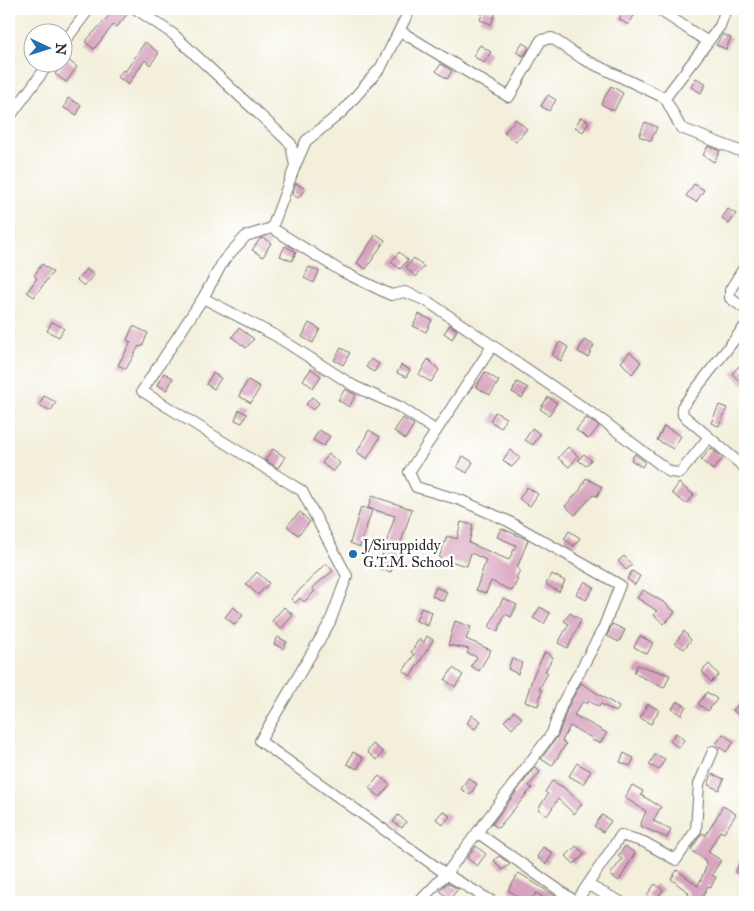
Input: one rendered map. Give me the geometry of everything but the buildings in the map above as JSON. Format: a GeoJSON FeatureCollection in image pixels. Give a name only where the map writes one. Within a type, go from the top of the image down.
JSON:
{"type":"FeatureCollection","features":[{"type":"Feature","properties":{"kind":"street"},"geometry":{"type":"LineString","coordinates":[[72,32],[90,9]]}},
{"type":"Feature","properties":{"kind":"street"},"geometry":{"type":"LineString","coordinates":[[136,9],[173,34],[291,144],[296,166]]}},
{"type":"Feature","properties":{"kind":"street"},"geometry":{"type":"LineString","coordinates":[[272,228],[306,140],[343,111],[381,67],[410,9]]}},
{"type":"Feature","properties":{"kind":"street"},"geometry":{"type":"LineString","coordinates":[[658,9],[708,42]]}},
{"type":"Feature","properties":{"kind":"street"},"geometry":{"type":"LineString","coordinates":[[664,98],[720,26],[726,9]]}},
{"type":"Feature","properties":{"kind":"street"},"geometry":{"type":"LineString","coordinates":[[400,31],[509,97],[541,40],[552,38],[583,59],[664,98],[681,128],[745,153]]}},
{"type":"Feature","properties":{"kind":"street"},"geometry":{"type":"LineString","coordinates":[[9,118],[43,72]]}},
{"type":"Feature","properties":{"kind":"street"},"geometry":{"type":"LineString","coordinates":[[493,902],[446,874],[260,741],[330,622],[347,576],[302,491],[142,391],[203,298],[224,260],[246,236],[272,228],[341,270],[391,295],[406,292],[427,302],[606,423],[670,472],[680,473],[708,437]]}},
{"type":"Feature","properties":{"kind":"street"},"geometry":{"type":"LineString","coordinates":[[745,266],[730,290],[730,298],[745,309]]}},
{"type":"Feature","properties":{"kind":"street"},"geometry":{"type":"LineString","coordinates":[[203,298],[276,336],[354,386],[400,406],[435,430]]}},
{"type":"Feature","properties":{"kind":"street"},"geometry":{"type":"LineString","coordinates":[[745,326],[682,407],[683,415],[745,468]]}},
{"type":"Feature","properties":{"kind":"street"},"geometry":{"type":"LineString","coordinates":[[419,902],[446,874],[552,733],[562,704],[603,629],[620,585],[508,521],[460,500],[416,487],[409,472],[493,345]]}},
{"type":"Feature","properties":{"kind":"street"},"geometry":{"type":"LineString","coordinates":[[478,833],[576,902],[621,835],[644,842],[676,860],[696,830],[699,784],[713,751]]}},
{"type":"Feature","properties":{"kind":"street"},"geometry":{"type":"LineString","coordinates":[[588,885],[621,902]]}},
{"type":"Feature","properties":{"kind":"place","name":"J/Siruppiddy G.T.M. School"},"geometry":{"type":"Point","coordinates":[353,554]}}]}
